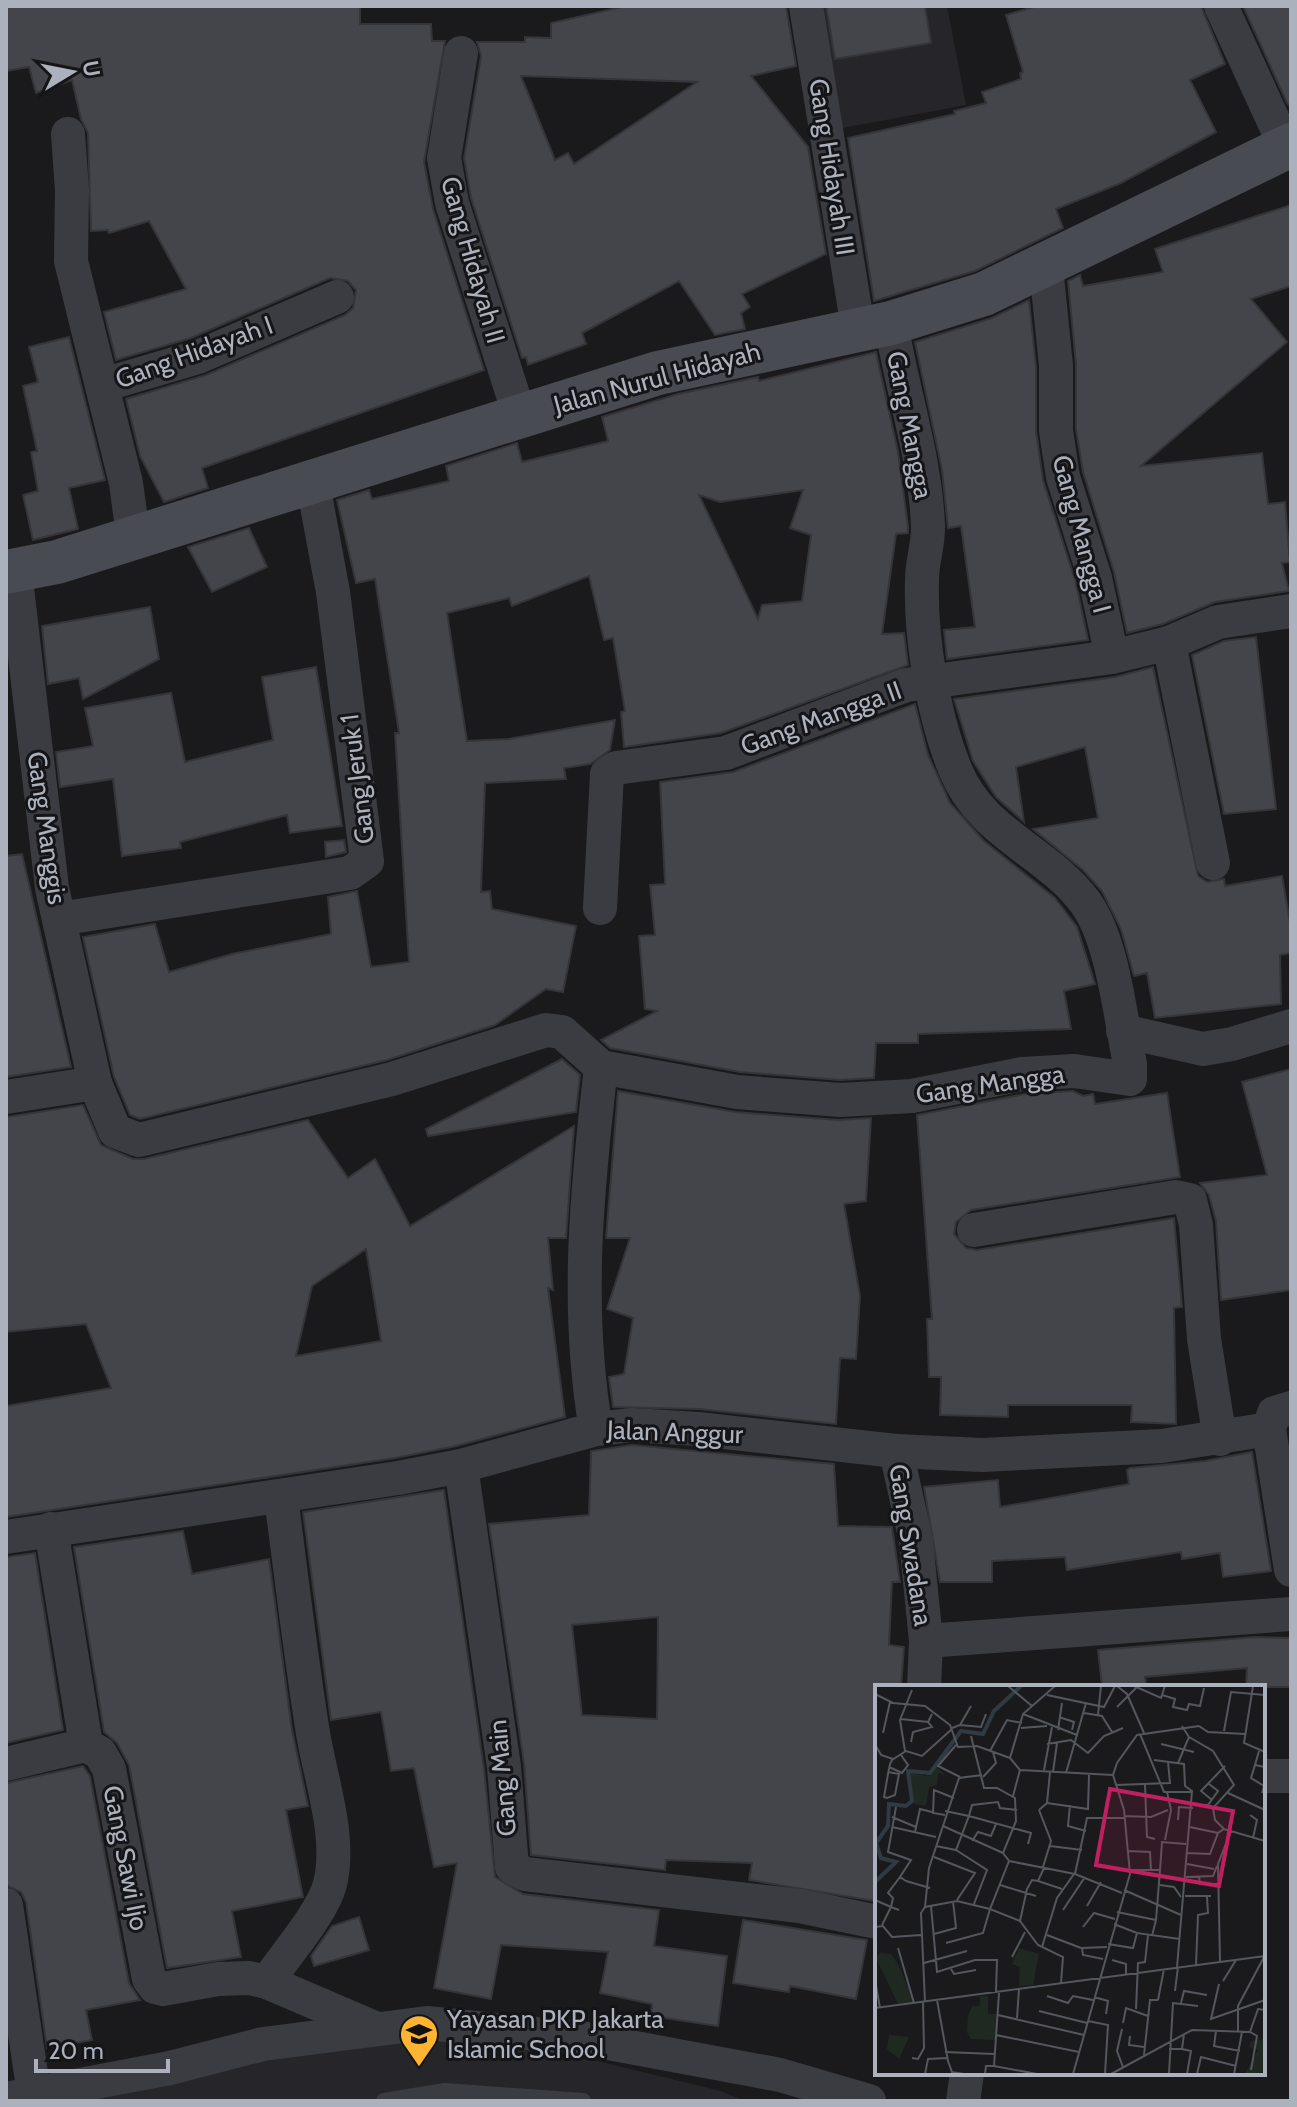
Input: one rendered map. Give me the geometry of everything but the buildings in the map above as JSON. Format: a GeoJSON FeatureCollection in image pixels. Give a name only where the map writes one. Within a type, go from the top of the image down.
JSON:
{"type":"FeatureCollection","features":[{"type":"Feature","properties":{"kind":"street","name":"Gang Hidayah III"},"geometry":{"type":"LineString","coordinates":[[806,6],[874,326]]}},
{"type":"Feature","properties":{"kind":"street"},"geometry":{"type":"LineString","coordinates":[[1221,6],[1289,146]]}},
{"type":"Feature","properties":{"kind":"street","name":"Gang Hidayah II"},"geometry":{"type":"LineString","coordinates":[[461,53],[444,158],[452,203],[520,417]]}},
{"type":"Feature","properties":{"kind":"street"},"geometry":{"type":"LineString","coordinates":[[68,134],[72,190],[71,261],[103,385]]}},
{"type":"Feature","properties":{"kind":"street","name":"Jalan Nurul Hidayah"},"geometry":{"type":"LineString","coordinates":[[11,572],[57,562],[133,535],[658,373],[874,326],[984,294],[1046,267],[1289,146]]}},
{"type":"Feature","properties":{"kind":"street","name":"Gang Mangga I"},"geometry":{"type":"LineString","coordinates":[[1046,267],[1056,366],[1056,431],[1063,477],[1095,578],[1112,657]]}},
{"type":"Feature","properties":{"kind":"street","name":"Gang Hidayah I"},"geometry":{"type":"LineString","coordinates":[[133,535],[103,385],[198,357],[337,297]]}},
{"type":"Feature","properties":{"kind":"street","name":"Gang Mangga"},"geometry":{"type":"LineString","coordinates":[[601,1067],[737,1092],[840,1100],[912,1096],[1022,1074],[1074,1071],[1130,1079],[1104,942],[1086,903],[1067,882],[979,809],[954,768],[931,680],[922,580],[928,527],[919,452],[874,326]]}},
{"type":"Feature","properties":{"kind":"street","name":"Gang Jeruk 1"},"geometry":{"type":"LineString","coordinates":[[59,919],[350,873],[367,861],[333,592],[312,479]]}},
{"type":"Feature","properties":{"kind":"street","name":"Gang Manggis"},"geometry":{"type":"LineString","coordinates":[[11,572],[52,888],[95,1083],[115,1131],[139,1140],[392,1079],[546,1030],[562,1032],[601,1067]]}},
{"type":"Feature","properties":{"kind":"street","name":"Gang Mangga II"},"geometry":{"type":"LineString","coordinates":[[600,908],[607,774],[616,768],[726,753],[890,691],[931,680],[1112,657],[1169,643],[1218,622],[1291,611]]}},
{"type":"Feature","properties":{"kind":"street"},"geometry":{"type":"LineString","coordinates":[[1169,643],[1213,863]]}},
{"type":"Feature","properties":{"kind":"street"},"geometry":{"type":"LineString","coordinates":[[1123,1031],[1203,1049],[1232,1044],[1291,1026]]}},
{"type":"Feature","properties":{"kind":"street"},"geometry":{"type":"LineString","coordinates":[[596,1429],[585,1366],[582,1317],[589,1167],[601,1067]]}},
{"type":"Feature","properties":{"kind":"street"},"geometry":{"type":"LineString","coordinates":[[6,1097],[95,1083]]}},
{"type":"Feature","properties":{"kind":"street"},"geometry":{"type":"LineString","coordinates":[[974,1230],[1176,1197],[1190,1200],[1196,1225],[1204,1339],[1220,1439]]}},
{"type":"Feature","properties":{"kind":"street"},"geometry":{"type":"LineString","coordinates":[[1280,1418],[1291,1570]]}},
{"type":"Feature","properties":{"kind":"street","name":"Jalan Anggur"},"geometry":{"type":"LineString","coordinates":[[6,1537],[281,1497],[461,1466],[596,1429],[632,1425],[698,1429],[896,1451],[982,1455],[1072,1452],[1220,1439],[1280,1418]]}},
{"type":"Feature","properties":{"kind":"street","name":"Gang Swadana"},"geometry":{"type":"LineString","coordinates":[[896,1451],[916,1541],[926,1641],[924,1685]]}},
{"type":"Feature","properties":{"kind":"street","name":"Gang Main"},"geometry":{"type":"LineString","coordinates":[[461,1466],[504,1767],[512,1867],[525,1874],[800,1906],[875,1922]]}},
{"type":"Feature","properties":{"kind":"street"},"geometry":{"type":"LineString","coordinates":[[267,1982],[323,1900],[330,1884],[331,1861],[329,1814],[312,1729],[281,1497]]}},
{"type":"Feature","properties":{"kind":"street"},"geometry":{"type":"LineString","coordinates":[[6,1764],[86,1745],[51,1529]]}},
{"type":"Feature","properties":{"kind":"street"},"geometry":{"type":"LineString","coordinates":[[926,1641],[1291,1614]]}},
{"type":"Feature","properties":{"kind":"street","name":"Gang Sawi Ijo"},"geometry":{"type":"LineString","coordinates":[[86,1745],[100,1753],[109,1769],[149,1979],[155,1987],[163,1989],[233,1978],[267,1982],[373,2027]]}},
{"type":"Feature","properties":{"kind":"street"},"geometry":{"type":"LineString","coordinates":[[1265,1776],[1291,1776]]}},
{"type":"Feature","properties":{"kind":"street"},"geometry":{"type":"LineString","coordinates":[[6,1905],[20,2097],[170,2068],[263,2044],[373,2027],[427,2023],[587,2039],[780,2075],[869,2101]]}},
{"type":"Feature","properties":{"kind":"street"},"geometry":{"type":"LineString","coordinates":[[963,2101],[967,2075]]}},
{"type":"Feature","properties":{"kind":"lane"},"geometry":{"type":"LineString","coordinates":[[384,2101],[445,2091],[583,2101]]}},
{"type":"Feature","properties":{"kind":"shaded area"},"geometry":{"type":"Polygon","coordinates":[[[814,6],[947,6],[966,105],[837,129],[814,6]]]}},
{"type":"Feature","properties":{"kind":"shaded area","name":"Yayasan PKP Jakarta Islamic School"},"geometry":{"type":"Polygon","coordinates":[[[458,2040],[597,2061],[721,2091],[745,2101],[84,2101],[305,2045],[458,2040]]]}},
{"type":"Feature","properties":{"kind":"place","name":"Yayasan PKP Jakarta Islamic School"},"geometry":{"type":"Point","coordinates":[419,2068]}}]}
